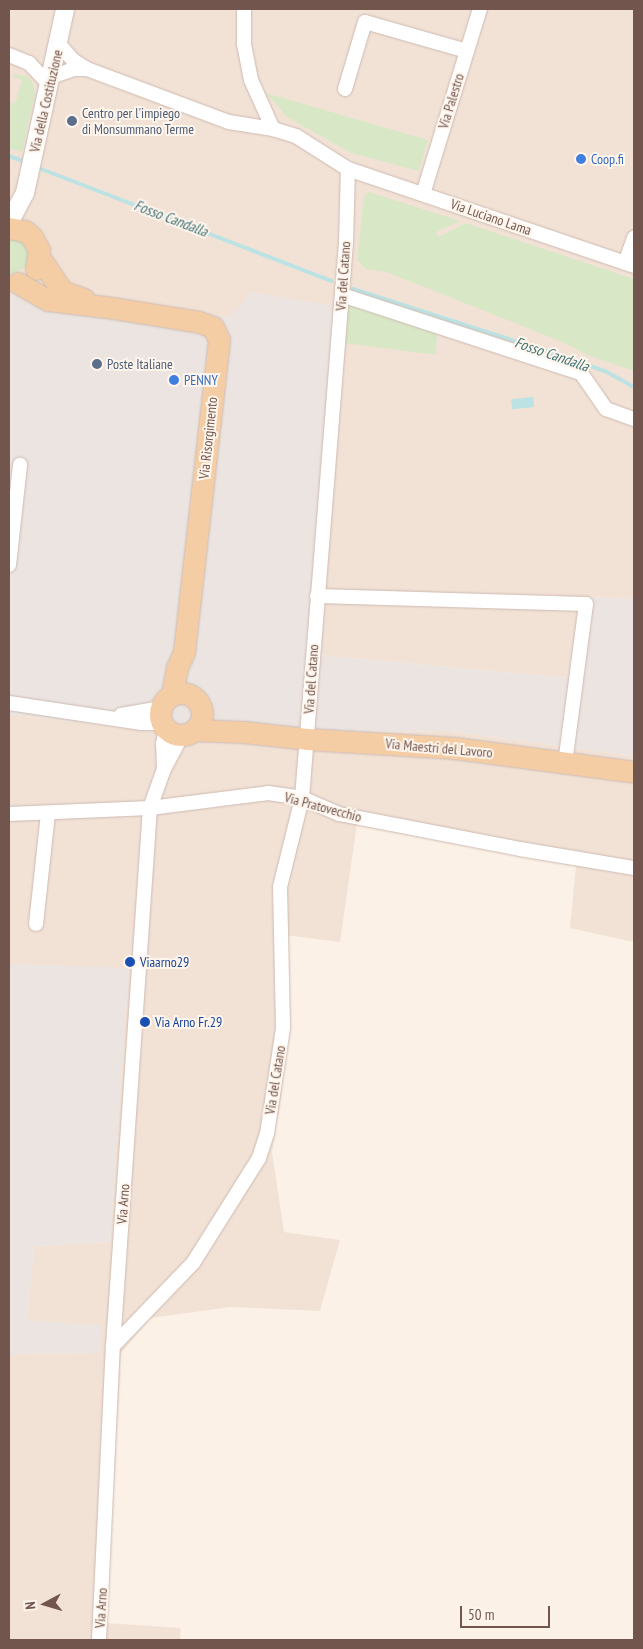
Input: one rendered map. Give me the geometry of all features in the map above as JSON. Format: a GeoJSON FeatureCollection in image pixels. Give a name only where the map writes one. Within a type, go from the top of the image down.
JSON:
{"type":"FeatureCollection","features":[{"type":"Feature","properties":{"kind":"main road"},"geometry":{"type":"LineString","coordinates":[[9,228],[25,231],[32,237]]}},
{"type":"Feature","properties":{"kind":"main road","name":"Via Risorgimento"},"geometry":{"type":"LineString","coordinates":[[14,283],[33,273],[39,257],[39,250],[32,237]]}},
{"type":"Feature","properties":{"kind":"main road","name":"Via Risorgimento"},"geometry":{"type":"LineString","coordinates":[[39,257],[62,290],[113,308]]}},
{"type":"Feature","properties":{"kind":"main road","name":"Via Risorgimento"},"geometry":{"type":"LineString","coordinates":[[14,283],[48,300],[113,308],[198,322],[213,328],[219,340],[178,716]]}},
{"type":"Feature","properties":{"kind":"main road","name":"Via Maestri del Lavoro"},"geometry":{"type":"LineString","coordinates":[[178,716],[244,732],[307,739],[455,748],[634,772]]}},
{"type":"Feature","properties":{"kind":"street"},"geometry":{"type":"LineString","coordinates":[[48,79],[59,9]]}},
{"type":"Feature","properties":{"kind":"street","name":"Via della Costituzione"},"geometry":{"type":"LineString","coordinates":[[9,223],[25,193],[30,174],[46,99],[48,79],[59,44],[65,9]]}},
{"type":"Feature","properties":{"kind":"street"},"geometry":{"type":"LineString","coordinates":[[244,9],[244,44],[251,80],[272,129]]}},
{"type":"Feature","properties":{"kind":"street","name":"Via Palestro"},"geometry":{"type":"LineString","coordinates":[[423,194],[480,9]]}},
{"type":"Feature","properties":{"kind":"street"},"geometry":{"type":"LineString","coordinates":[[345,89],[365,22],[466,51]]}},
{"type":"Feature","properties":{"kind":"street"},"geometry":{"type":"LineString","coordinates":[[59,44],[73,60],[87,69],[229,122],[272,129],[296,136],[348,169]]}},
{"type":"Feature","properties":{"kind":"street"},"geometry":{"type":"LineString","coordinates":[[9,55],[29,63],[48,79]]}},
{"type":"Feature","properties":{"kind":"street"},"geometry":{"type":"LineString","coordinates":[[48,79],[74,69],[87,69]]}},
{"type":"Feature","properties":{"kind":"street","name":"Via Luciano Lama"},"geometry":{"type":"LineString","coordinates":[[348,169],[630,265]]}},
{"type":"Feature","properties":{"kind":"street","name":"Via del Catano"},"geometry":{"type":"LineString","coordinates":[[114,1346],[192,1263],[264,1148],[283,1028],[280,887],[302,798],[342,295],[348,169]]}},
{"type":"Feature","properties":{"kind":"street","name":"Via della Costituzione"},"geometry":{"type":"LineString","coordinates":[[25,193],[26,217],[32,237]]}},
{"type":"Feature","properties":{"kind":"street"},"geometry":{"type":"LineString","coordinates":[[630,265],[634,238]]}},
{"type":"Feature","properties":{"kind":"street"},"geometry":{"type":"LineString","coordinates":[[342,295],[581,373],[606,409],[634,419]]}},
{"type":"Feature","properties":{"kind":"street"},"geometry":{"type":"LineString","coordinates":[[9,566],[20,465]]}},
{"type":"Feature","properties":{"kind":"street"},"geometry":{"type":"LineString","coordinates":[[317,596],[586,604],[565,763]]}},
{"type":"Feature","properties":{"kind":"street"},"geometry":{"type":"LineString","coordinates":[[9,703],[102,716],[178,716]]}},
{"type":"Feature","properties":{"kind":"street","name":"Via Arno"},"geometry":{"type":"LineString","coordinates":[[100,1640],[114,1346],[150,808],[164,769],[163,744],[178,716]]}},
{"type":"Feature","properties":{"kind":"street","name":"Via Pratovecchio"},"geometry":{"type":"LineString","coordinates":[[9,814],[150,808],[268,793],[302,798],[339,814],[520,849],[634,868]]}},
{"type":"Feature","properties":{"kind":"street"},"geometry":{"type":"LineString","coordinates":[[36,924],[48,813]]}},
{"type":"Feature","properties":{"kind":"shaded area"},"geometry":{"type":"Polygon","coordinates":[[[9,9],[634,9],[634,599],[580,597],[568,678],[318,655],[231,317],[9,294],[9,9]]]}},
{"type":"Feature","properties":{"kind":"shaded area"},"geometry":{"type":"Polygon","coordinates":[[[251,292],[347,308],[318,655],[568,678],[580,597],[634,599],[634,756],[450,731],[173,734],[9,714],[9,294],[231,317],[251,292]]]}},
{"type":"Feature","properties":{"kind":"shaded area"},"geometry":{"type":"Polygon","coordinates":[[[9,714],[173,734],[449,731],[634,756],[634,942],[570,928],[576,866],[357,824],[340,942],[285,935],[287,1029],[281,1099],[272,1152],[284,1232],[340,1240],[320,1311],[231,1307],[151,1318],[121,1353],[106,1623],[181,1628],[180,1640],[9,1640],[9,1354],[99,1353],[101,1326],[27,1320],[34,1246],[110,1242],[129,969],[9,964],[9,714]]]}},
{"type":"Feature","properties":{"kind":"shaded area"},"geometry":{"type":"Polygon","coordinates":[[[9,964],[129,968],[110,1242],[34,1246],[27,1320],[102,1326],[99,1353],[10,1354],[9,1375],[9,964]]]}},
{"type":"Feature","properties":{"kind":"green space"},"geometry":{"type":"Polygon","coordinates":[[[14,73],[28,77],[33,84],[35,93],[22,152],[9,148],[9,102],[15,104],[22,80],[13,77],[14,73]]]}},
{"type":"Feature","properties":{"kind":"green space"},"geometry":{"type":"Polygon","coordinates":[[[266,93],[428,140],[419,171],[351,153],[287,117],[266,93]]]}},
{"type":"Feature","properties":{"kind":"green space"},"geometry":{"type":"Polygon","coordinates":[[[369,192],[460,221],[436,232],[438,237],[466,223],[634,279],[634,371],[590,356],[560,341],[386,272],[366,269],[357,260],[364,196],[369,192]]]}},
{"type":"Feature","properties":{"kind":"green space"},"geometry":{"type":"Polygon","coordinates":[[[9,237],[20,239],[30,252],[26,267],[12,274],[9,274],[9,237]]]}},
{"type":"Feature","properties":{"kind":"green space"},"geometry":{"type":"Polygon","coordinates":[[[351,304],[437,332],[436,355],[344,343],[348,306],[351,304]]]}},
{"type":"Feature","properties":{"kind":"water"},"geometry":{"type":"Polygon","coordinates":[[[533,397],[534,407],[512,409],[511,399],[533,397]]]}},
{"type":"Feature","properties":{"kind":"waterway","name":"Fosso Candalla"},"geometry":{"type":"LineString","coordinates":[[9,156],[28,163]]}},
{"type":"Feature","properties":{"kind":"waterway","name":"Fosso Candalla"},"geometry":{"type":"LineString","coordinates":[[36,167],[332,281]]}},
{"type":"Feature","properties":{"kind":"waterway","name":"Fosso Candalla"},"geometry":{"type":"LineString","coordinates":[[353,289],[577,361],[605,371],[634,387]]}},
{"type":"Feature","properties":{"kind":"place","name":"Centro per l'impiego di Monsummano Terme"},"geometry":{"type":"Point","coordinates":[72,121]}},
{"type":"Feature","properties":{"kind":"place","name":"Coop.fi"},"geometry":{"type":"Point","coordinates":[581,159]}},
{"type":"Feature","properties":{"kind":"place","name":"Poste Italiane"},"geometry":{"type":"Point","coordinates":[97,364]}},
{"type":"Feature","properties":{"kind":"place","name":"PENNY"},"geometry":{"type":"Point","coordinates":[174,380]}},
{"type":"Feature","properties":{"kind":"place","name":"Viaarno29"},"geometry":{"type":"Point","coordinates":[130,962]}},
{"type":"Feature","properties":{"kind":"place","name":"Via Arno Fr.29"},"geometry":{"type":"Point","coordinates":[145,1022]}}]}
